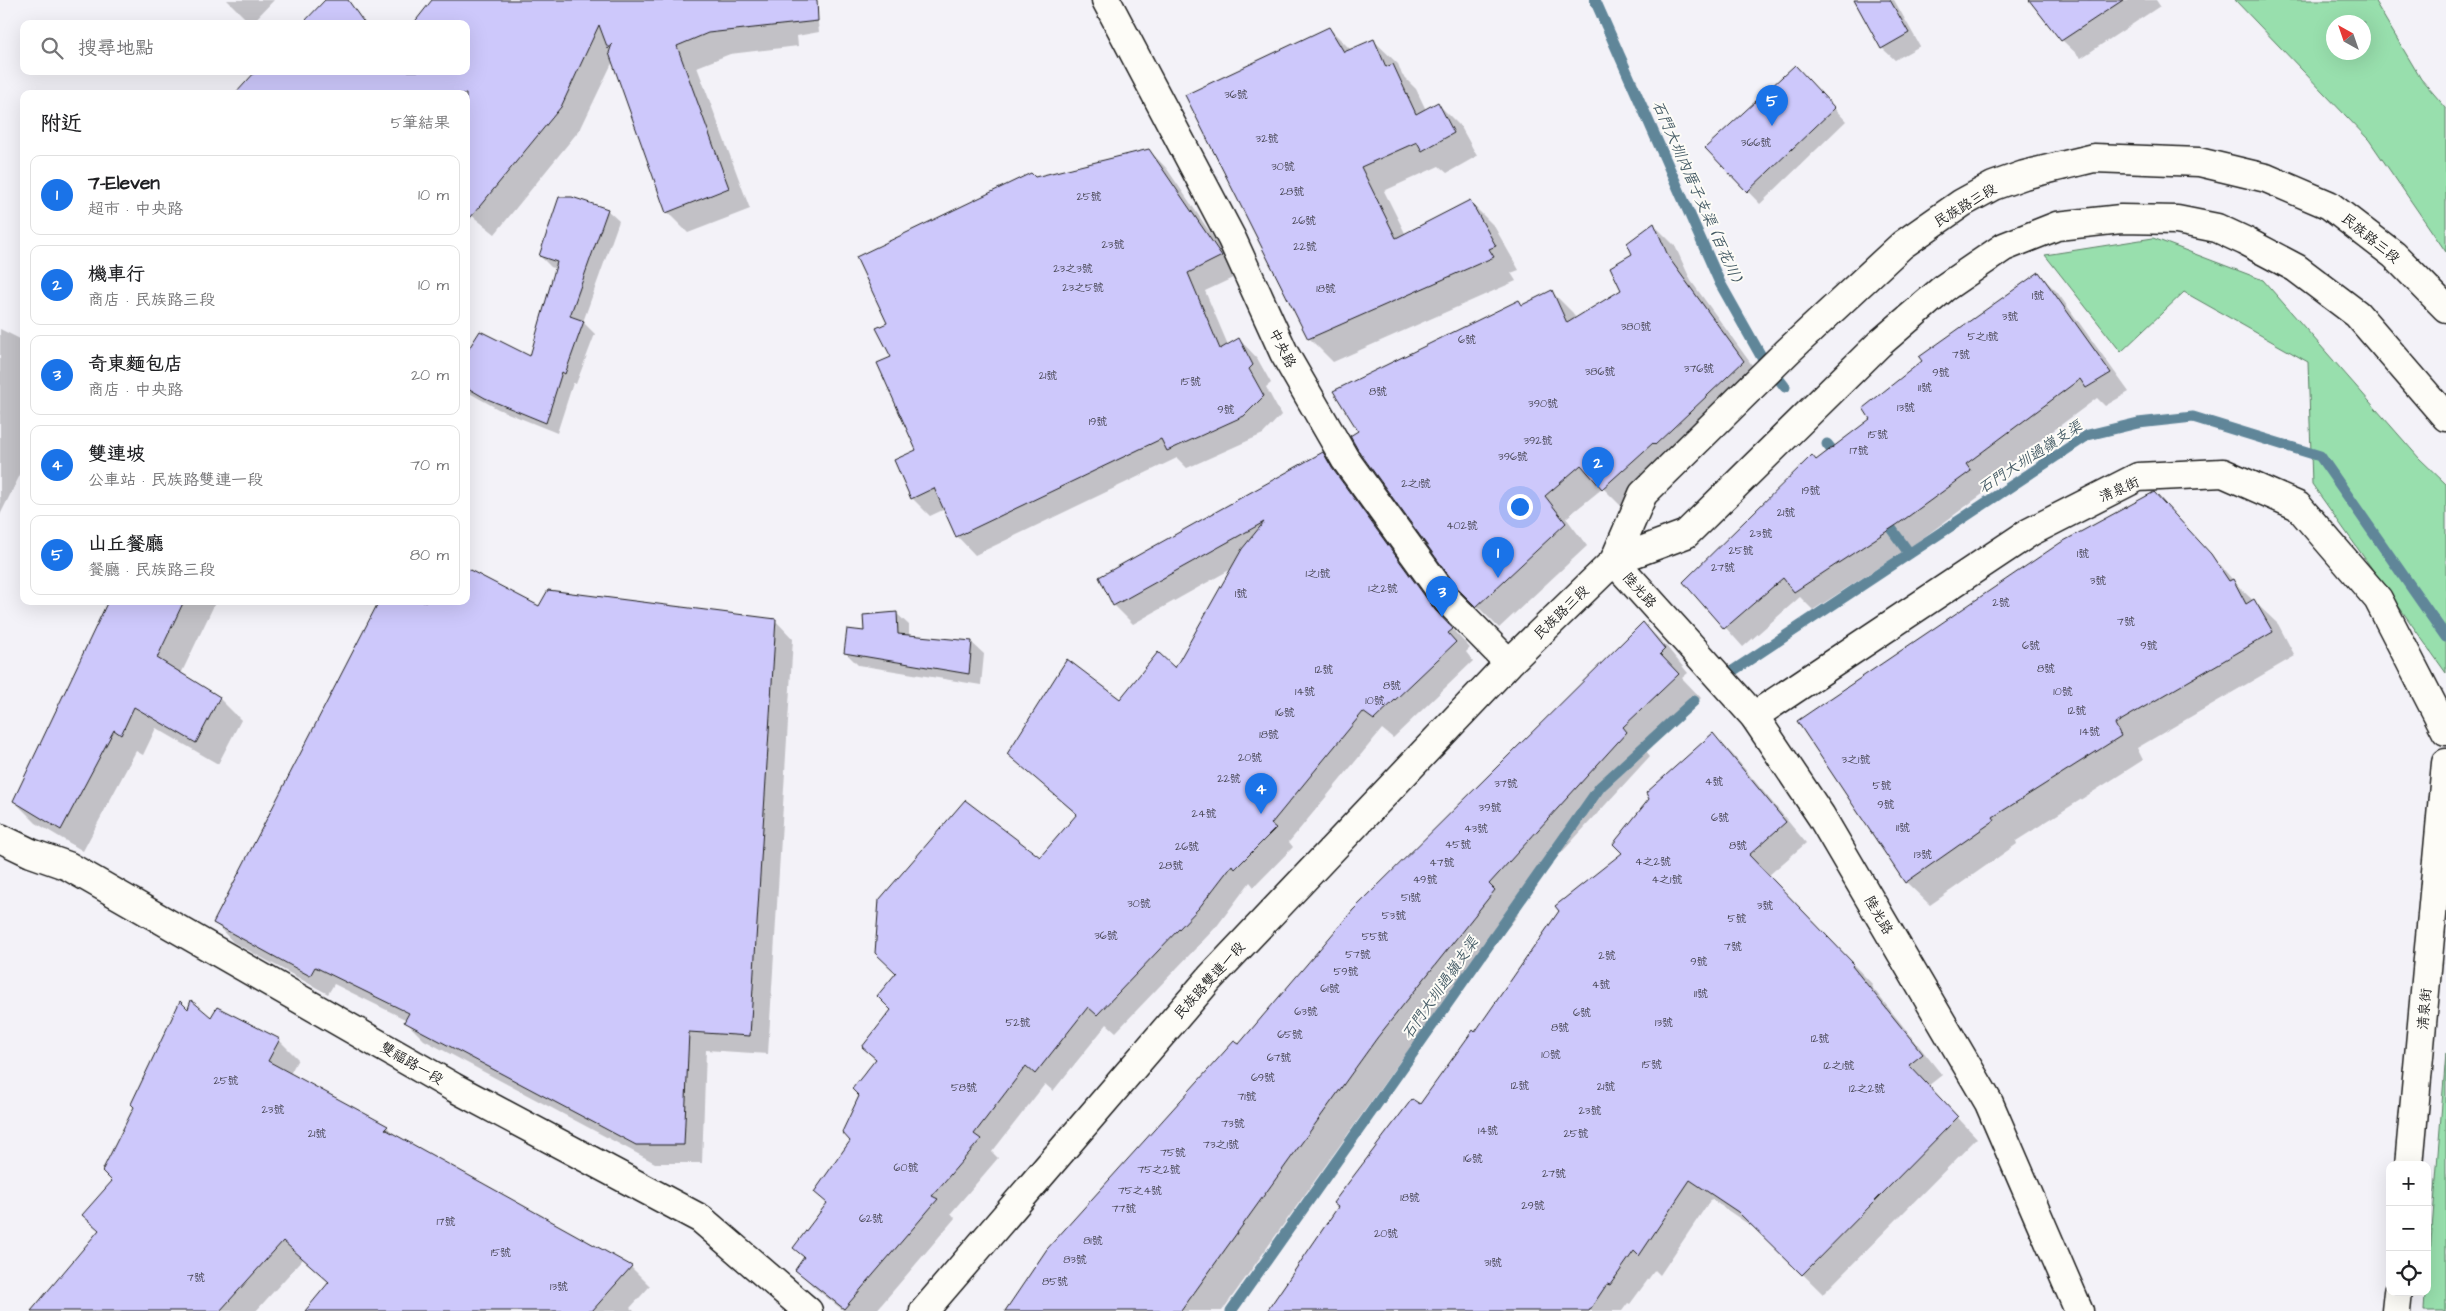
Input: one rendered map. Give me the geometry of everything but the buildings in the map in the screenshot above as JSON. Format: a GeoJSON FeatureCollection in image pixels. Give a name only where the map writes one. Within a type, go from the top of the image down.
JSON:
{"type":"FeatureCollection","features":[{"type":"Feature","properties":{"kind":"street","name":"中央路"},"geometry":{"type":"LineString","coordinates":[[1106,0],[1232,239],[1284,353],[1345,459],[1448,602],[1509,663]]}},
{"type":"Feature","properties":{"kind":"street","name":"民族路三段"},"geometry":{"type":"LineString","coordinates":[[1509,663],[1614,561],[1643,494],[1788,351],[1902,245],[1962,203],[1993,186],[2057,166],[2094,158],[2199,162],[2275,182],[2329,205],[2394,255],[2446,308]]}},
{"type":"Feature","properties":{"kind":"street","name":"民族路三段"},"geometry":{"type":"LineString","coordinates":[[1614,561],[1686,534],[1879,344],[1944,288],[2004,247],[2057,226],[2121,219],[2177,220],[2217,228],[2245,241],[2296,268],[2357,314],[2446,416]]}},
{"type":"Feature","properties":{"kind":"street","name":"清泉街"},"geometry":{"type":"LineString","coordinates":[[1754,716],[2030,532],[2138,477],[2223,473],[2298,506],[2378,599],[2446,732]]}},
{"type":"Feature","properties":{"kind":"street","name":"陸光路"},"geometry":{"type":"LineString","coordinates":[[1614,561],[1754,716],[1821,816],[1990,1103],[2080,1311]]}},
{"type":"Feature","properties":{"kind":"street","name":"民族路雙連一段"},"geometry":{"type":"LineString","coordinates":[[924,1311],[1210,978],[1509,663]]}},
{"type":"Feature","properties":{"kind":"street","name":"清泉街"},"geometry":{"type":"LineString","coordinates":[[2409,1161],[2446,763]]}},
{"type":"Feature","properties":{"kind":"street","name":"雙福路一段"},"geometry":{"type":"LineString","coordinates":[[0,838],[31,853],[68,866],[453,1087],[701,1219],[808,1311]]}},
{"type":"Feature","properties":{"kind":"street"},"geometry":{"type":"LineString","coordinates":[[2396,1311],[2398,1296]]}},
{"type":"Feature","properties":{"kind":"green space"},"geometry":{"type":"Polygon","coordinates":[[[2235,0],[2374,0],[2421,79],[2446,108],[2446,252],[2369,140],[2235,0]]]}},
{"type":"Feature","properties":{"kind":"green space"},"geometry":{"type":"Polygon","coordinates":[[[2153,238],[2263,280],[2419,458],[2446,484],[2446,673],[2312,484],[2308,362],[2184,292],[2121,352],[2045,255],[2153,238]]]}},
{"type":"Feature","properties":{"kind":"green space"},"geometry":{"type":"Polygon","coordinates":[[[2446,1053],[2446,1311],[2424,1311],[2425,1296],[2431,1296],[2431,1242],[2446,1053]]]}},
{"type":"Feature","properties":{"kind":"waterway","name":"石門大圳內厝子支渠 (百花川)"},"geometry":{"type":"LineString","coordinates":[[1595,0],[1720,283],[1761,356],[1785,387]]}},
{"type":"Feature","properties":{"kind":"waterway","name":"石門大圳過嶺支渠"},"geometry":{"type":"LineString","coordinates":[[1728,674],[2088,435],[2138,423],[2193,417],[2320,456],[2446,637]]}},
{"type":"Feature","properties":{"kind":"waterway","name":"石門大圳內厝子支渠 (百花川)"},"geometry":{"type":"LineString","coordinates":[[1827,444],[1839,459]]}},
{"type":"Feature","properties":{"kind":"waterway","name":"石門大圳內厝子支渠 (百花川)"},"geometry":{"type":"LineString","coordinates":[[1882,516],[1909,553]]}},
{"type":"Feature","properties":{"kind":"waterway","name":"石門大圳過嶺支渠"},"geometry":{"type":"LineString","coordinates":[[1231,1311],[1600,787],[1694,701]]}},
{"type":"Feature","properties":{"kind":"place","name":"山丘餐廳"},"geometry":{"type":"Point","coordinates":[1772,126]}},
{"type":"Feature","properties":{"kind":"place","name":"機車行"},"geometry":{"type":"Point","coordinates":[1598,488]}},
{"type":"Feature","properties":{"kind":"place","name":"7-Eleven"},"geometry":{"type":"Point","coordinates":[1498,578]}},
{"type":"Feature","properties":{"kind":"place","name":"奇東麵包店"},"geometry":{"type":"Point","coordinates":[1442,617]}},
{"type":"Feature","properties":{"kind":"place","name":"雙連坡"},"geometry":{"type":"Point","coordinates":[1261,814]}}]}
